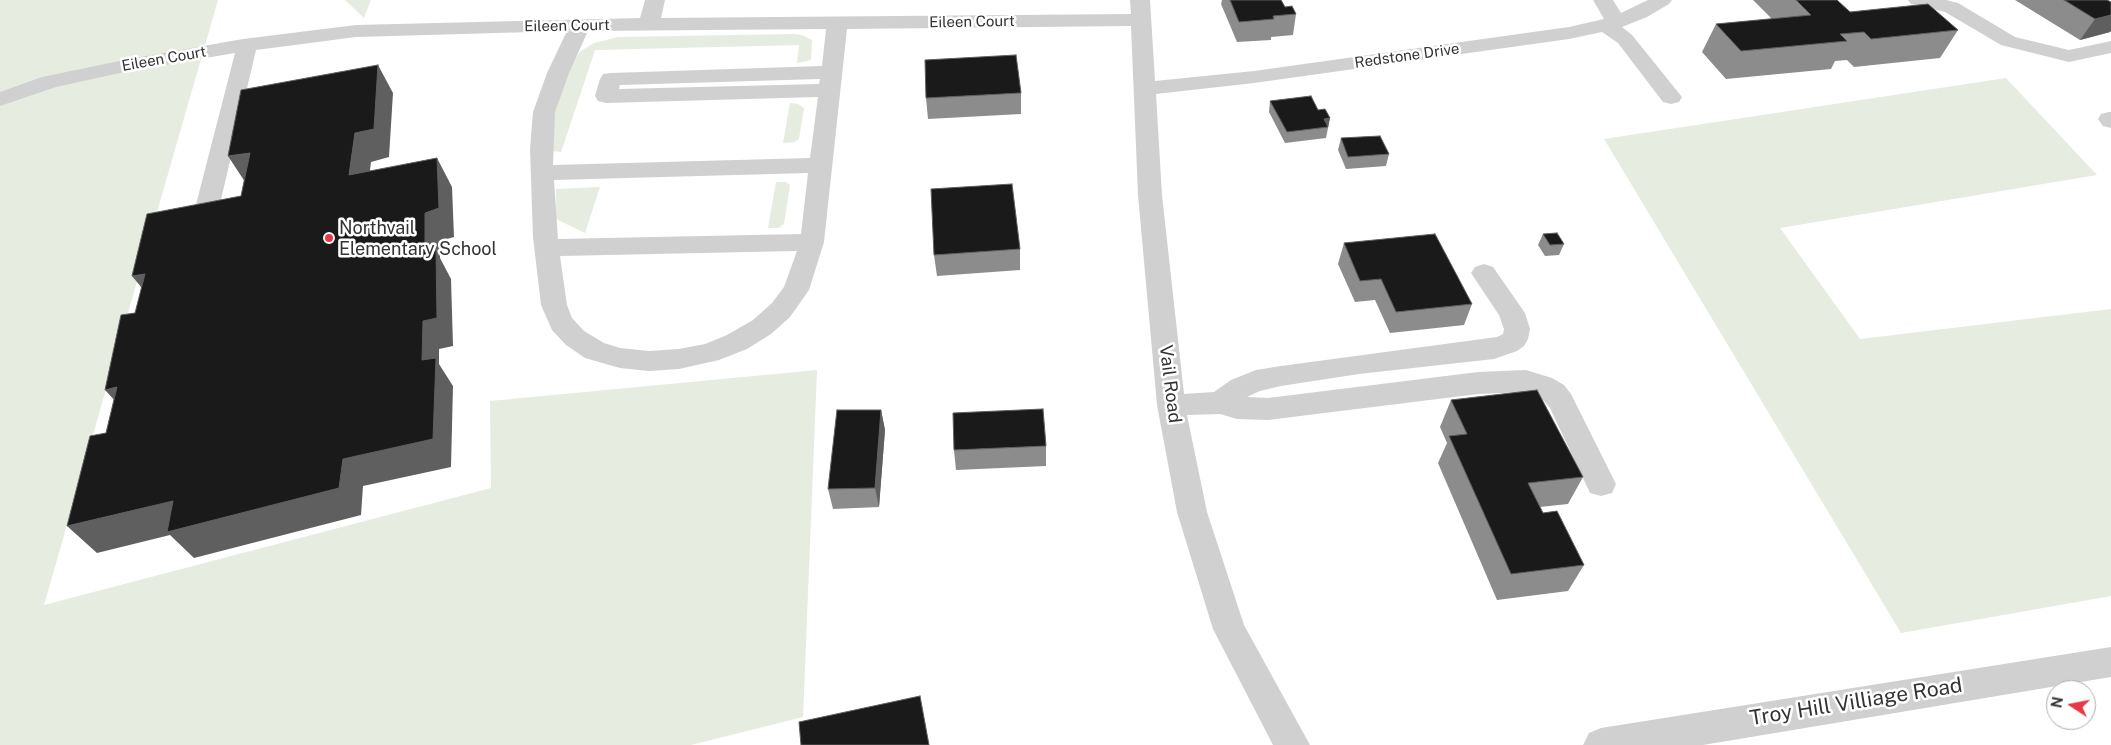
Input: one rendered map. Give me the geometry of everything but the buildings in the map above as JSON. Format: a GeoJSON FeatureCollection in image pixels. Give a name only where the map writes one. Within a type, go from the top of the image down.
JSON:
{"type":"FeatureCollection","features":[{"type":"Feature","properties":{"kind":"street"},"geometry":{"type":"LineString","coordinates":[[649,25],[655,0]]}},
{"type":"Feature","properties":{"kind":"street"},"geometry":{"type":"LineString","coordinates":[[1603,0],[1611,24],[1671,97]]}},
{"type":"Feature","properties":{"kind":"street","name":"Redstone Drive"},"geometry":{"type":"LineString","coordinates":[[1146,89],[1293,72],[1569,33],[1611,24],[1640,13],[1662,0]]}},
{"type":"Feature","properties":{"kind":"street"},"geometry":{"type":"LineString","coordinates":[[1918,0],[1950,7],[2008,41],[2069,56],[2111,47]]}},
{"type":"Feature","properties":{"kind":"street","name":"Eileen Court"},"geometry":{"type":"LineString","coordinates":[[0,100],[50,82],[129,64],[247,45],[356,31],[580,25],[837,24],[1141,10]]}},
{"type":"Feature","properties":{"kind":"street","name":"Vail Road"},"geometry":{"type":"LineString","coordinates":[[1141,10],[1150,195],[1170,405],[1192,512],[1228,629],[1292,745]]}},
{"type":"Feature","properties":{"kind":"street"},"geometry":{"type":"LineString","coordinates":[[580,25],[558,72],[544,112],[541,149],[542,173],[546,248],[554,305],[561,323],[575,338],[595,350],[620,358],[649,361],[679,359],[709,353],[738,342],[762,327],[782,310],[796,290],[812,242],[837,24]]}},
{"type":"Feature","properties":{"kind":"street"},"geometry":{"type":"LineString","coordinates":[[240,212],[204,220],[247,45]]}},
{"type":"Feature","properties":{"kind":"street"},"geometry":{"type":"LineString","coordinates":[[611,79],[830,81],[606,96],[611,79]]}},
{"type":"Feature","properties":{"kind":"street"},"geometry":{"type":"LineString","coordinates":[[542,173],[820,165]]}},
{"type":"Feature","properties":{"kind":"street"},"geometry":{"type":"LineString","coordinates":[[546,248],[812,242]]}},
{"type":"Feature","properties":{"kind":"street"},"geometry":{"type":"LineString","coordinates":[[1220,402],[1240,387],[1256,381],[1359,364],[1494,349],[1507,344],[1515,338],[1517,329],[1512,313],[1484,273]]}},
{"type":"Feature","properties":{"kind":"street"},"geometry":{"type":"LineString","coordinates":[[1170,405],[1220,402],[1237,408],[1268,409],[1478,383],[1526,381],[1542,385],[1554,393],[1561,402],[1601,484]]}},
{"type":"Feature","properties":{"kind":"street","name":"Troy Hill Villiage Road"},"geometry":{"type":"LineString","coordinates":[[1601,745],[1694,738],[2111,662]]}},
{"type":"Feature","properties":{"kind":"shaded area"},"geometry":{"type":"Polygon","coordinates":[[[0,0],[218,0],[44,605],[491,488],[490,401],[817,370],[803,717],[691,745],[0,745],[0,0]]]}},
{"type":"Feature","properties":{"kind":"shaded area"},"geometry":{"type":"Polygon","coordinates":[[[345,0],[371,0],[364,18],[345,0]]]}},
{"type":"Feature","properties":{"kind":"shaded area"},"geometry":{"type":"Polygon","coordinates":[[[802,35],[812,40],[811,60],[797,63],[799,45],[595,50],[561,152],[551,151],[554,111],[570,65],[581,51],[594,43],[618,37],[802,35]]]}},
{"type":"Feature","properties":{"kind":"shaded area"},"geometry":{"type":"Polygon","coordinates":[[[2006,78],[2097,175],[1780,228],[1860,339],[2111,309],[2111,596],[1901,633],[1604,139],[2006,78]]]}},
{"type":"Feature","properties":{"kind":"shaded area"},"geometry":{"type":"Polygon","coordinates":[[[790,103],[798,104],[804,108],[799,139],[795,142],[783,143],[790,103]]]}},
{"type":"Feature","properties":{"kind":"shaded area"},"geometry":{"type":"Polygon","coordinates":[[[776,182],[786,182],[790,185],[784,224],[778,228],[768,228],[776,182]]]}},
{"type":"Feature","properties":{"kind":"shaded area"},"geometry":{"type":"Polygon","coordinates":[[[600,187],[585,233],[556,219],[556,189],[600,187]]]}},
{"type":"Feature","properties":{"kind":"place","name":"Northvail Elementary School"},"geometry":{"type":"Point","coordinates":[329,238]}}]}
